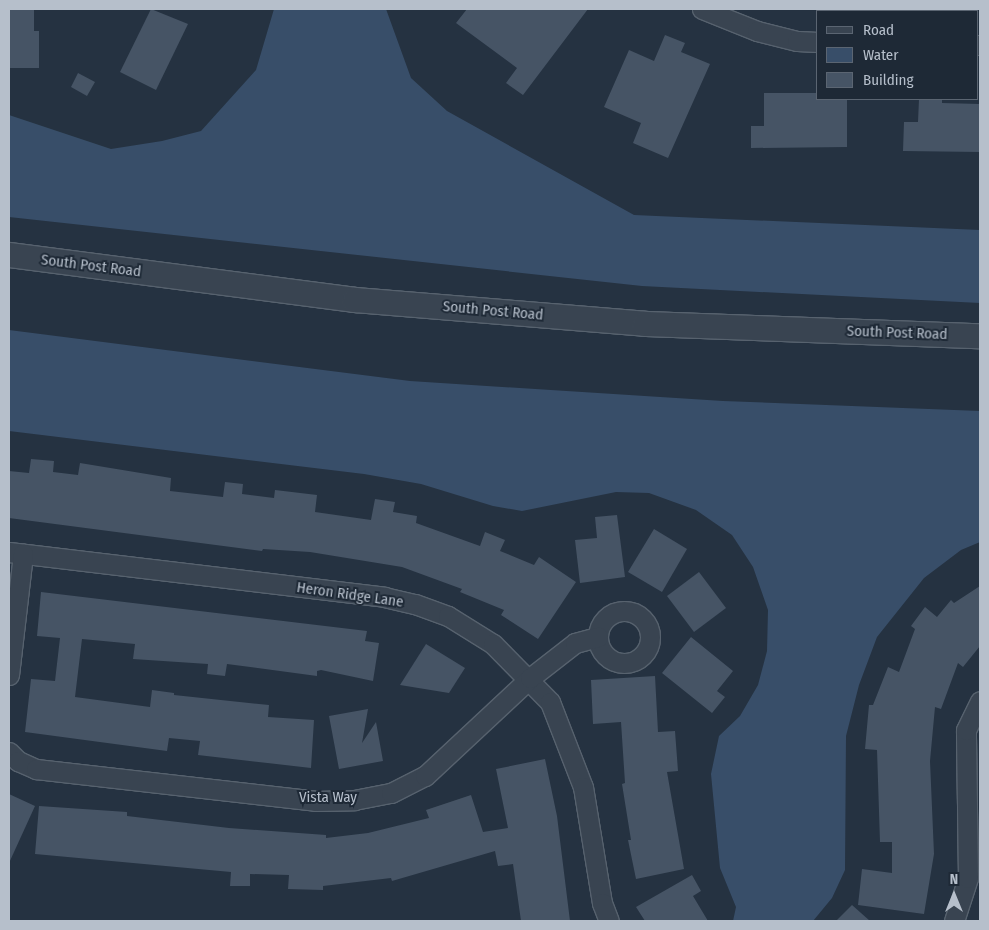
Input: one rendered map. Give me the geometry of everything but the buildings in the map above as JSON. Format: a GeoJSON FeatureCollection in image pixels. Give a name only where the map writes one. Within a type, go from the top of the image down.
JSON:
{"type":"FeatureCollection","features":[{"type":"Feature","properties":{"kind":"street"},"geometry":{"type":"LineString","coordinates":[[702,9],[757,31],[797,41],[816,42]]}},
{"type":"Feature","properties":{"kind":"street","name":"South Post Road"},"geometry":{"type":"LineString","coordinates":[[9,255],[404,304],[645,324],[980,336]]}},
{"type":"Feature","properties":{"kind":"street"},"geometry":{"type":"LineString","coordinates":[[9,675],[16,553]]}},
{"type":"Feature","properties":{"kind":"street","name":"Heron Ridge Lane"},"geometry":{"type":"LineString","coordinates":[[16,553],[384,597],[415,604],[448,616],[493,644],[530,678],[550,702],[584,787],[602,903],[609,921]]}},
{"type":"Feature","properties":{"kind":"street","name":"Vista Way"},"geometry":{"type":"LineString","coordinates":[[9,752],[18,761],[36,769],[315,801],[354,800],[391,793],[425,776],[530,678],[575,643],[598,637]]}},
{"type":"Feature","properties":{"kind":"street"},"geometry":{"type":"LineString","coordinates":[[954,921],[968,878],[966,730],[980,701]]}},
{"type":"Feature","properties":{"kind":"water"},"geometry":{"type":"Polygon","coordinates":[[[274,9],[386,9],[411,78],[447,111],[634,215],[980,230],[980,303],[642,286],[9,217],[9,115],[111,149],[162,141],[201,131],[256,70],[274,9]]]}},
{"type":"Feature","properties":{"kind":"water"},"geometry":{"type":"Polygon","coordinates":[[[9,330],[410,381],[723,401],[980,411],[980,542],[961,550],[924,578],[877,637],[859,685],[846,736],[845,870],[832,898],[813,921],[733,921],[736,907],[720,868],[711,774],[719,736],[740,716],[758,685],[767,651],[768,610],[753,567],[732,535],[696,510],[649,493],[616,492],[522,511],[493,506],[421,484],[364,474],[9,431],[9,330]]]}}]}
